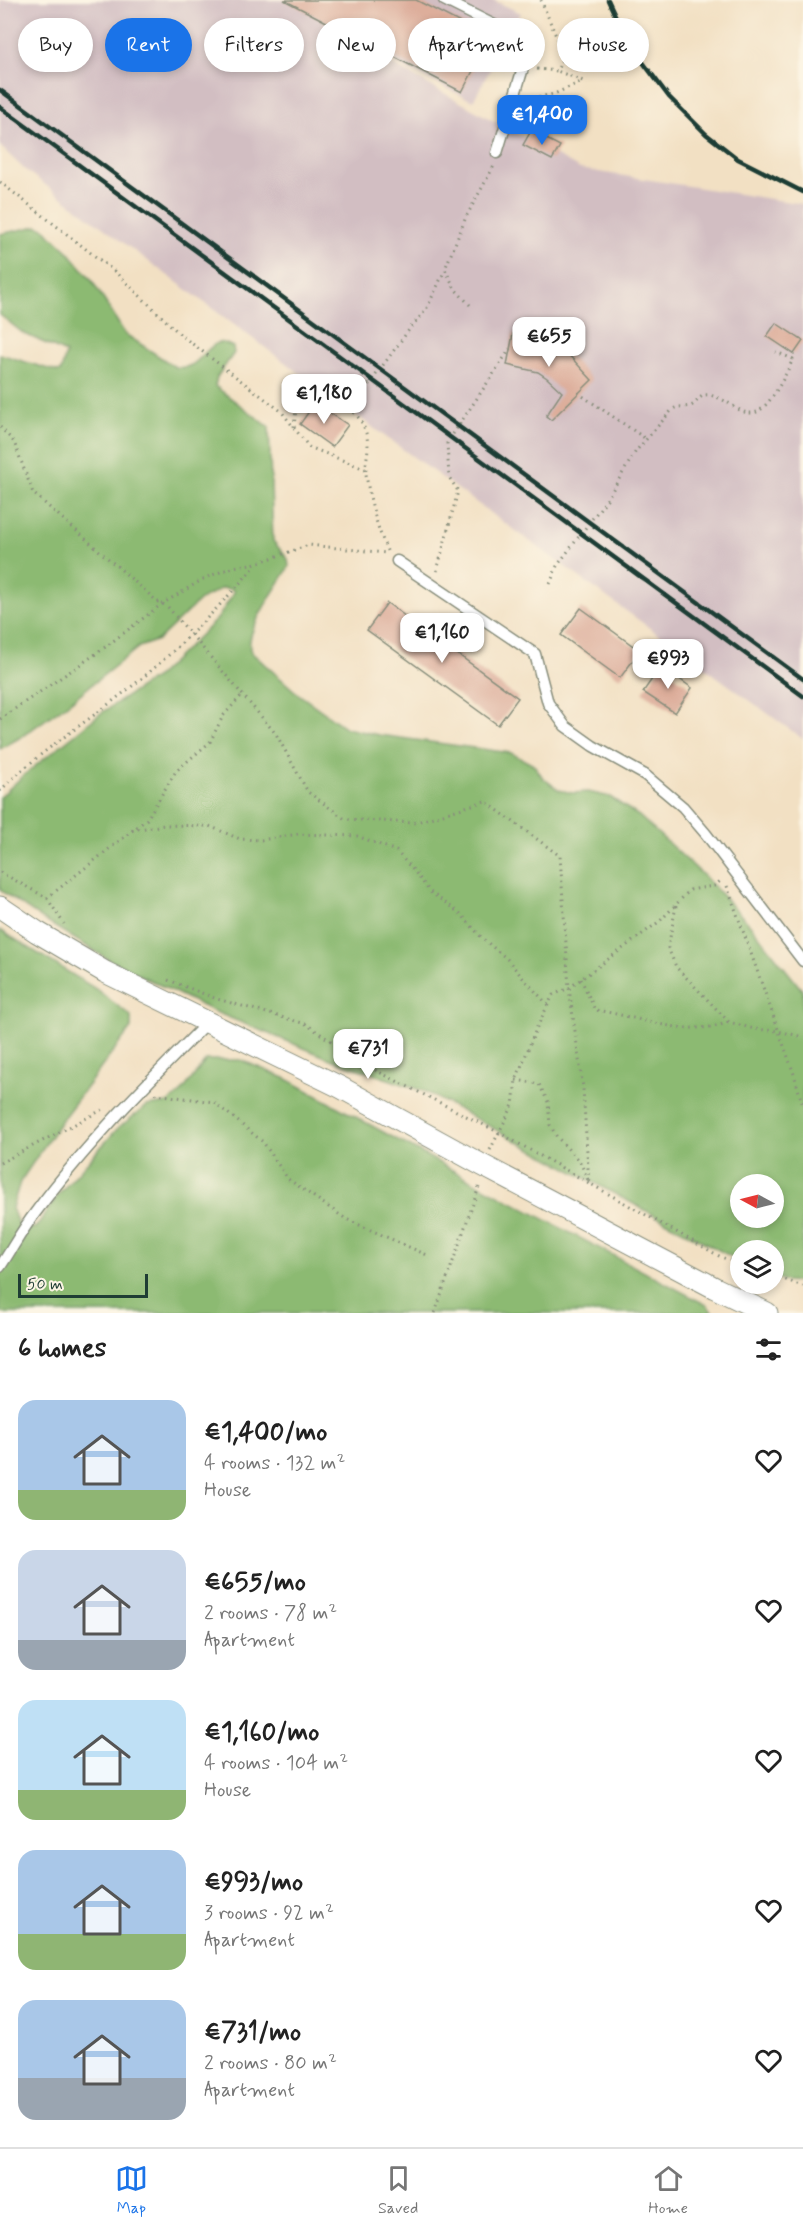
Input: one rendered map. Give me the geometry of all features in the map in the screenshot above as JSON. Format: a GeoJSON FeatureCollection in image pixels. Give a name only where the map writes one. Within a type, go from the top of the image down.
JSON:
{"type":"FeatureCollection","features":[{"type":"Feature","properties":{"kind":"street"},"geometry":{"type":"LineString","coordinates":[[0,907],[105,972],[340,1087],[484,1166],[767,1313]]}},
{"type":"Feature","properties":{"kind":"lane"},"geometry":{"type":"LineString","coordinates":[[444,0],[480,18]]}},
{"type":"Feature","properties":{"kind":"lane"},"geometry":{"type":"LineString","coordinates":[[497,153],[522,72]]}},
{"type":"Feature","properties":{"kind":"lane"},"geometry":{"type":"LineString","coordinates":[[397,561],[535,654],[548,703],[565,726],[593,747],[645,775],[683,807],[803,961]]}},
{"type":"Feature","properties":{"kind":"lane"},"geometry":{"type":"LineString","coordinates":[[0,1267],[34,1214],[86,1149],[138,1092],[207,1023]]}},
{"type":"Feature","properties":{"kind":"path"},"geometry":{"type":"LineString","coordinates":[[541,0],[557,38]]}},
{"type":"Feature","properties":{"kind":"path"},"geometry":{"type":"LineString","coordinates":[[545,69],[557,70]]}},
{"type":"Feature","properties":{"kind":"path"},"geometry":{"type":"LineString","coordinates":[[510,111],[531,98],[554,94],[583,81],[562,72]]}},
{"type":"Feature","properties":{"kind":"path"},"geometry":{"type":"LineString","coordinates":[[351,410],[411,327],[426,310],[466,217],[494,168],[497,153]]}},
{"type":"Feature","properties":{"kind":"path"},"geometry":{"type":"LineString","coordinates":[[0,182],[114,271],[182,336],[281,411],[309,447],[365,469]]}},
{"type":"Feature","properties":{"kind":"path"},"geometry":{"type":"LineString","coordinates":[[445,269],[455,289],[470,305]]}},
{"type":"Feature","properties":{"kind":"path"},"geometry":{"type":"LineString","coordinates":[[433,584],[458,491],[450,477],[447,443],[510,349]]}},
{"type":"Feature","properties":{"kind":"path"},"geometry":{"type":"LineString","coordinates":[[550,584],[557,566],[607,499],[636,451],[672,410],[676,407],[690,406],[703,396],[723,400],[750,414],[760,411],[780,385],[793,359],[776,352]]}},
{"type":"Feature","properties":{"kind":"path"},"geometry":{"type":"LineString","coordinates":[[578,393],[646,439]]}},
{"type":"Feature","properties":{"kind":"path"},"geometry":{"type":"LineString","coordinates":[[0,719],[100,651],[162,604],[205,578],[233,567],[257,563],[309,545],[388,553],[370,506],[365,469],[368,447],[363,422],[351,410],[327,398],[308,397],[296,409],[294,428]]}},
{"type":"Feature","properties":{"kind":"path"},"geometry":{"type":"LineString","coordinates":[[0,427],[14,442],[33,493],[167,606],[193,634],[276,734],[308,792],[345,819],[414,823],[485,801],[560,856],[569,988],[583,1089],[590,1184]]}},
{"type":"Feature","properties":{"kind":"path"},"geometry":{"type":"LineString","coordinates":[[0,791],[67,734],[116,699],[193,634],[257,563]]}},
{"type":"Feature","properties":{"kind":"path"},"geometry":{"type":"LineString","coordinates":[[47,898],[147,819],[176,771],[210,742],[223,716],[242,695]]}},
{"type":"Feature","properties":{"kind":"path"},"geometry":{"type":"LineString","coordinates":[[132,830],[165,825],[209,826],[240,839],[261,840],[297,834],[357,836],[396,851],[430,892],[461,914],[482,938],[507,959],[548,1005]]}},
{"type":"Feature","properties":{"kind":"path"},"geometry":{"type":"LineString","coordinates":[[0,872],[47,898],[63,924],[72,929]]}},
{"type":"Feature","properties":{"kind":"path"},"geometry":{"type":"LineString","coordinates":[[435,1313],[484,1166],[498,1132],[513,1105],[516,1080],[536,1029],[553,995],[569,988],[660,921],[690,890],[714,886],[724,878],[794,1074],[803,1106]]}},
{"type":"Feature","properties":{"kind":"path"},"geometry":{"type":"LineString","coordinates":[[677,904],[668,948],[676,967],[729,1022],[754,1029],[803,1037]]}},
{"type":"Feature","properties":{"kind":"path"},"geometry":{"type":"LineString","coordinates":[[158,975],[218,999],[306,1024],[369,1067],[498,1132],[730,1260]]}},
{"type":"Feature","properties":{"kind":"path"},"geometry":{"type":"LineString","coordinates":[[581,979],[595,1010],[619,1013],[669,1027],[716,1027],[729,1022]]}},
{"type":"Feature","properties":{"kind":"path"},"geometry":{"type":"LineString","coordinates":[[516,1080],[539,1084],[548,1102],[550,1125],[557,1137],[580,1162],[590,1184]]}},
{"type":"Feature","properties":{"kind":"path"},"geometry":{"type":"LineString","coordinates":[[138,1092],[214,1102],[263,1142],[288,1179],[346,1219],[427,1255]]}},
{"type":"Feature","properties":{"kind":"path"},"geometry":{"type":"LineString","coordinates":[[0,1163],[109,1106]]}},
{"type":"Feature","properties":{"kind":"path"},"geometry":{"type":"LineString","coordinates":[[784,1280],[803,1287]]}},
{"type":"Feature","properties":{"kind":"shaded area"},"geometry":{"type":"Polygon","coordinates":[[[0,0],[493,0],[521,13],[518,18],[408,18],[408,70],[396,64],[396,18],[316,18],[316,72],[396,72],[396,66],[580,169],[803,204],[803,739],[383,435],[24,169],[0,146],[0,0]]]}},
{"type":"Feature","properties":{"kind":"shaded area"},"geometry":{"type":"Polygon","coordinates":[[[413,72],[489,72],[473,101],[413,72]]]}},
{"type":"Feature","properties":{"kind":"green space"},"geometry":{"type":"Polygon","coordinates":[[[37,226],[42,227],[68,251],[91,279],[125,334],[175,367],[190,366],[218,343],[233,347],[234,353],[217,377],[215,386],[269,427],[273,541],[288,559],[289,567],[256,622],[250,644],[251,652],[297,693],[346,728],[379,735],[511,753],[534,765],[543,778],[559,790],[573,793],[588,792],[610,797],[639,816],[702,874],[752,927],[803,991],[803,1279],[799,1282],[784,1281],[784,1240],[730,1240],[730,1256],[426,1092],[333,1060],[213,1011],[111,961],[0,890],[0,797],[101,713],[158,676],[218,618],[234,592],[232,589],[222,588],[200,600],[158,640],[139,647],[70,702],[0,749],[0,354],[58,372],[61,371],[66,353],[23,333],[0,315],[0,234],[37,226]]]}},
{"type":"Feature","properties":{"kind":"green space"},"geometry":{"type":"Polygon","coordinates":[[[0,930],[96,989],[131,1016],[131,1028],[61,1121],[20,1182],[12,1208],[18,1224],[30,1229],[36,1227],[58,1195],[118,1128],[147,1106],[167,1103],[181,1093],[206,1060],[241,1060],[287,1079],[474,1182],[707,1305],[713,1313],[0,1313],[0,930]]]}},
{"type":"Feature","properties":{"kind":"building"},"geometry":{"type":"Polygon","coordinates":[[[284,0],[416,0],[451,18],[408,18],[408,64],[396,58],[396,18],[319,18],[284,0]]]}},
{"type":"Feature","properties":{"kind":"building"},"geometry":{"type":"Polygon","coordinates":[[[423,72],[472,72],[462,92],[423,72]]]}},
{"type":"Feature","properties":{"kind":"building"},"geometry":{"type":"Polygon","coordinates":[[[531,131],[560,146],[552,160],[523,145],[531,131]]]}},
{"type":"Feature","properties":{"kind":"building"},"geometry":{"type":"Polygon","coordinates":[[[776,323],[803,341],[794,354],[767,336],[776,323]]]}},
{"type":"Feature","properties":{"kind":"building"},"geometry":{"type":"Polygon","coordinates":[[[513,334],[546,341],[567,353],[592,380],[551,420],[546,416],[562,392],[538,372],[507,365],[513,334]]]}},
{"type":"Feature","properties":{"kind":"building"},"geometry":{"type":"Polygon","coordinates":[[[315,403],[348,425],[332,447],[300,424],[315,403]]]}},
{"type":"Feature","properties":{"kind":"building"},"geometry":{"type":"Polygon","coordinates":[[[387,603],[518,698],[498,725],[367,630],[387,603]]]}},
{"type":"Feature","properties":{"kind":"building"},"geometry":{"type":"Polygon","coordinates":[[[581,608],[640,651],[620,678],[561,635],[581,608]]]}},
{"type":"Feature","properties":{"kind":"building"},"geometry":{"type":"Polygon","coordinates":[[[661,666],[692,688],[675,713],[643,692],[661,666]]]}},
{"type":"Feature","properties":{"kind":"railway"},"geometry":{"type":"LineString","coordinates":[[608,0],[627,41],[669,97],[706,134],[738,159],[803,192]]}},
{"type":"Feature","properties":{"kind":"railway"},"geometry":{"type":"LineString","coordinates":[[0,90],[803,679]]}},
{"type":"Feature","properties":{"kind":"railway"},"geometry":{"type":"LineString","coordinates":[[0,107],[803,696]]}}]}
